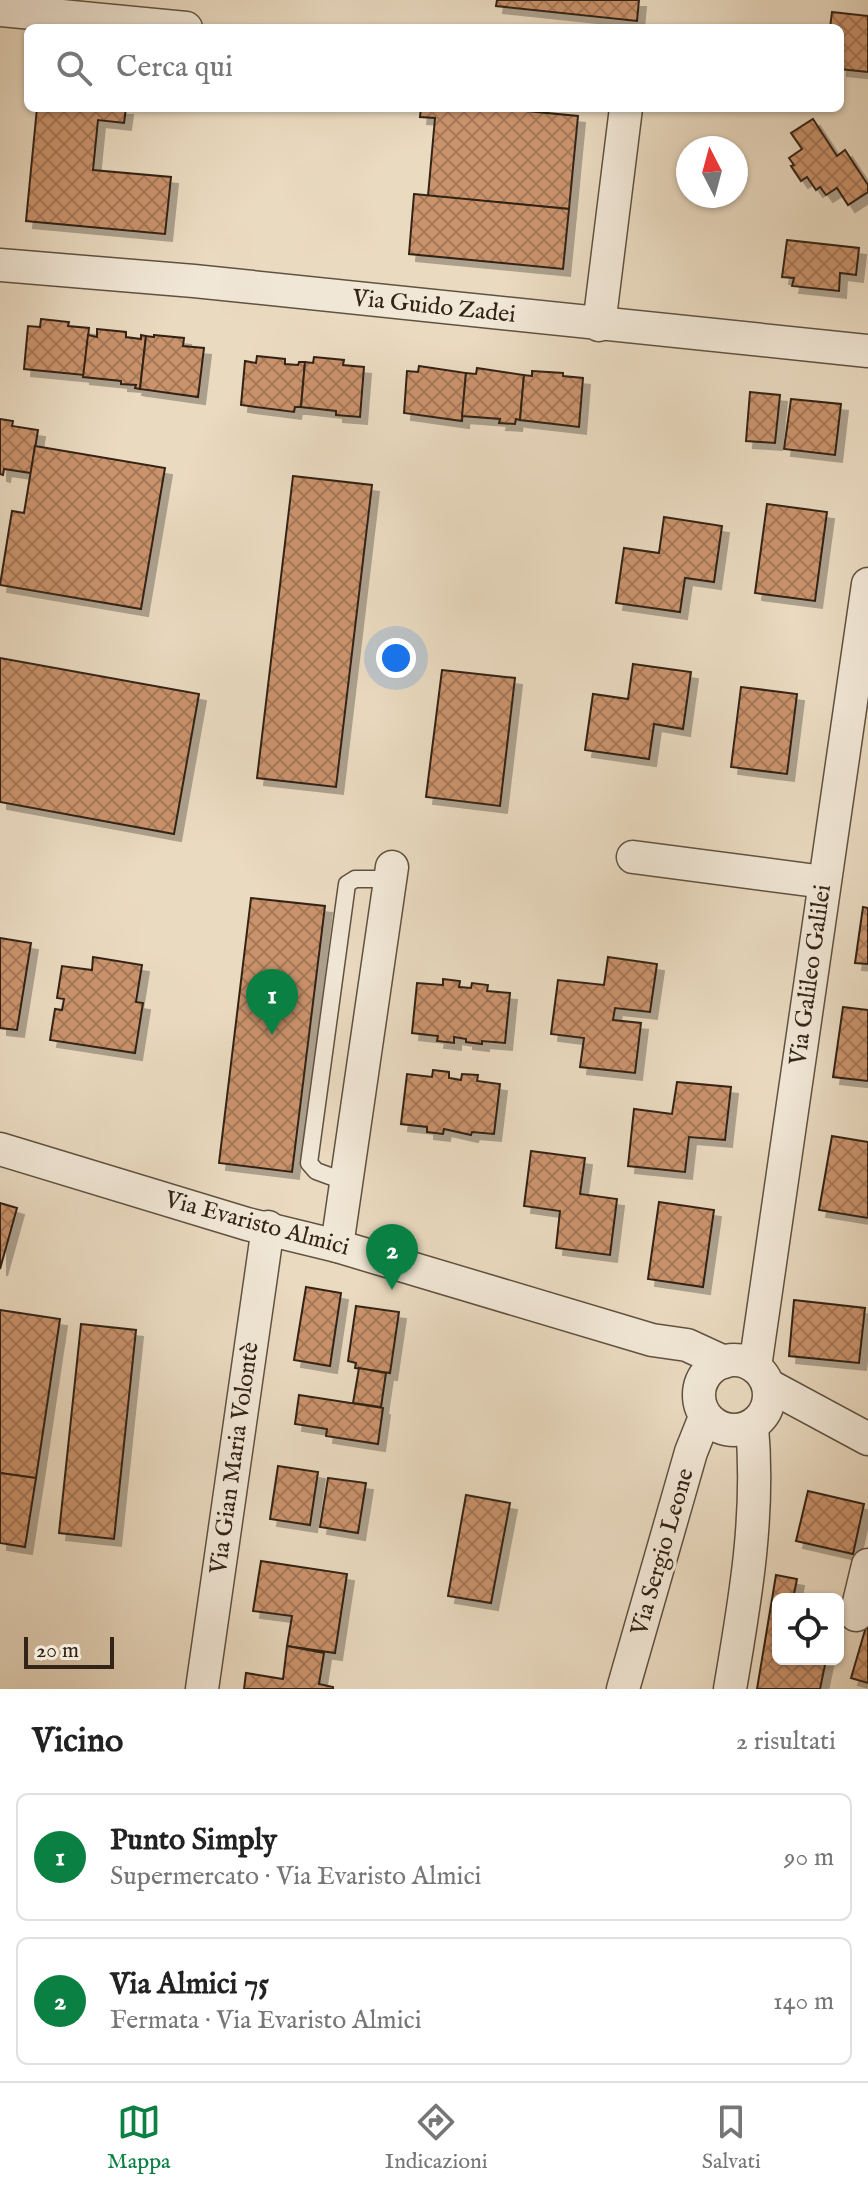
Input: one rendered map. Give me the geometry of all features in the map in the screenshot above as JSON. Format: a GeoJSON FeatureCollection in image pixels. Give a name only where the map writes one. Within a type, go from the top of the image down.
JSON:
{"type":"FeatureCollection","features":[{"type":"Feature","properties":{"kind":"street"},"geometry":{"type":"LineString","coordinates":[[0,10],[145,24]]}},
{"type":"Feature","properties":{"kind":"street"},"geometry":{"type":"LineString","coordinates":[[599,325],[626,112]]}},
{"type":"Feature","properties":{"kind":"street","name":"Via Guido Zadei"},"geometry":{"type":"LineString","coordinates":[[0,265],[194,281],[868,351]]}},
{"type":"Feature","properties":{"kind":"street","name":"Via Galileo Galilei"},"geometry":{"type":"LineString","coordinates":[[730,1689],[752,1560],[755,1461],[762,1391],[824,882],[868,584]]}},
{"type":"Feature","properties":{"kind":"street"},"geometry":{"type":"LineString","coordinates":[[633,857],[824,882]]}},
{"type":"Feature","properties":{"kind":"street"},"geometry":{"type":"LineString","coordinates":[[337,1246],[391,873]]}},
{"type":"Feature","properties":{"kind":"street","name":"Via Evaristo Almici"},"geometry":{"type":"LineString","coordinates":[[0,1149],[247,1224],[337,1246],[652,1340],[687,1345],[762,1391],[868,1439]]}},
{"type":"Feature","properties":{"kind":"street","name":"Via Gian Maria Volontè"},"geometry":{"type":"LineString","coordinates":[[202,1689],[268,1227]]}},
{"type":"Feature","properties":{"kind":"street","name":"Via Evaristo Almici"},"geometry":{"type":"LineString","coordinates":[[652,1340],[688,1369],[702,1402]]}},
{"type":"Feature","properties":{"kind":"street"},"geometry":{"type":"LineString","coordinates":[[708,1371],[762,1391],[743,1430],[722,1429],[702,1402],[708,1371]]}},
{"type":"Feature","properties":{"kind":"street","name":"Via Sergio Leone"},"geometry":{"type":"LineString","coordinates":[[623,1689],[691,1452],[702,1402]]}},
{"type":"Feature","properties":{"kind":"street"},"geometry":{"type":"LineString","coordinates":[[856,1615],[868,1565]]}},
{"type":"Feature","properties":{"kind":"building"},"geometry":{"type":"Polygon","coordinates":[[[497,0],[639,0],[637,21],[496,6],[497,0]]]}},
{"type":"Feature","properties":{"kind":"building"},"geometry":{"type":"Polygon","coordinates":[[[832,12],[868,16],[868,72],[844,69],[844,24],[830,24],[832,12]]]}},
{"type":"Feature","properties":{"kind":"building"},"geometry":{"type":"Polygon","coordinates":[[[37,112],[125,112],[124,123],[98,120],[93,170],[171,177],[165,234],[26,221],[37,112]]]}},
{"type":"Feature","properties":{"kind":"building"},"geometry":{"type":"Polygon","coordinates":[[[421,112],[536,112],[578,116],[569,209],[428,196],[435,118],[420,117],[421,112]]]}},
{"type":"Feature","properties":{"kind":"building"},"geometry":{"type":"Polygon","coordinates":[[[813,119],[837,156],[845,150],[868,185],[868,192],[848,205],[837,188],[826,195],[820,187],[816,190],[807,177],[801,181],[791,166],[794,165],[789,158],[802,149],[791,133],[813,119]]]}},
{"type":"Feature","properties":{"kind":"building"},"geometry":{"type":"Polygon","coordinates":[[[414,194],[569,209],[563,269],[409,254],[414,194]]]}},
{"type":"Feature","properties":{"kind":"building"},"geometry":{"type":"Polygon","coordinates":[[[787,240],[859,248],[856,275],[840,273],[839,291],[792,286],[794,278],[782,277],[787,240]]]}},
{"type":"Feature","properties":{"kind":"building"},"geometry":{"type":"Polygon","coordinates":[[[41,319],[89,328],[84,375],[24,369],[28,326],[40,327],[41,319]]]}},
{"type":"Feature","properties":{"kind":"building"},"geometry":{"type":"Polygon","coordinates":[[[97,329],[126,332],[126,337],[141,339],[141,335],[146,336],[140,389],[135,388],[136,385],[121,384],[121,381],[83,377],[88,335],[97,337],[97,329]]]}},
{"type":"Feature","properties":{"kind":"building"},"geometry":{"type":"Polygon","coordinates":[[[146,336],[184,338],[183,346],[204,348],[198,397],[140,389],[146,336]]]}},
{"type":"Feature","properties":{"kind":"building"},"geometry":{"type":"Polygon","coordinates":[[[257,356],[285,359],[285,364],[305,362],[301,407],[295,407],[294,412],[241,405],[245,361],[256,363],[257,356]]]}},
{"type":"Feature","properties":{"kind":"building"},"geometry":{"type":"Polygon","coordinates":[[[314,357],[344,360],[343,365],[364,367],[360,417],[301,407],[305,362],[313,363],[314,357]]]}},
{"type":"Feature","properties":{"kind":"building"},"geometry":{"type":"Polygon","coordinates":[[[419,366],[466,373],[462,421],[404,413],[407,371],[418,372],[419,366]]]}},
{"type":"Feature","properties":{"kind":"building"},"geometry":{"type":"Polygon","coordinates":[[[477,368],[524,375],[520,420],[516,419],[515,424],[499,423],[500,419],[462,416],[466,373],[476,374],[477,368]]]}},
{"type":"Feature","properties":{"kind":"building"},"geometry":{"type":"Polygon","coordinates":[[[532,371],[583,378],[579,427],[520,420],[524,375],[532,376],[532,371]]]}},
{"type":"Feature","properties":{"kind":"building"},"geometry":{"type":"Polygon","coordinates":[[[750,392],[780,395],[775,443],[746,441],[750,392]]]}},
{"type":"Feature","properties":{"kind":"building"},"geometry":{"type":"Polygon","coordinates":[[[791,399],[841,404],[835,455],[784,449],[791,399]]]}},
{"type":"Feature","properties":{"kind":"building"},"geometry":{"type":"Polygon","coordinates":[[[0,419],[13,421],[12,426],[38,430],[31,473],[4,469],[3,475],[0,474],[0,419]]]}},
{"type":"Feature","properties":{"kind":"building"},"geometry":{"type":"Polygon","coordinates":[[[35,446],[165,468],[141,609],[0,585],[12,511],[24,513],[35,446]]]}},
{"type":"Feature","properties":{"kind":"building"},"geometry":{"type":"Polygon","coordinates":[[[293,476],[372,485],[336,787],[257,778],[293,476]]]}},
{"type":"Feature","properties":{"kind":"building"},"geometry":{"type":"Polygon","coordinates":[[[767,504],[827,512],[815,601],[755,593],[767,504]]]}},
{"type":"Feature","properties":{"kind":"building"},"geometry":{"type":"Polygon","coordinates":[[[664,517],[722,526],[714,582],[685,578],[680,612],[616,603],[624,548],[659,553],[664,517]]]}},
{"type":"Feature","properties":{"kind":"building"},"geometry":{"type":"Polygon","coordinates":[[[0,658],[199,694],[174,834],[0,802],[0,658]]]}},
{"type":"Feature","properties":{"kind":"building"},"geometry":{"type":"Polygon","coordinates":[[[633,664],[691,672],[683,729],[654,724],[649,759],[585,750],[593,694],[628,699],[633,664]]]}},
{"type":"Feature","properties":{"kind":"building"},"geometry":{"type":"Polygon","coordinates":[[[442,670],[515,678],[500,806],[426,797],[442,670]]]}},
{"type":"Feature","properties":{"kind":"building"},"geometry":{"type":"Polygon","coordinates":[[[741,687],[797,694],[787,774],[731,767],[741,687]]]}},
{"type":"Feature","properties":{"kind":"building"},"geometry":{"type":"Polygon","coordinates":[[[251,898],[325,906],[292,1172],[219,1163],[251,898]]]}},
{"type":"Feature","properties":{"kind":"building"},"geometry":{"type":"Polygon","coordinates":[[[863,907],[868,908],[868,964],[855,963],[863,907]]]}},
{"type":"Feature","properties":{"kind":"building"},"geometry":{"type":"Polygon","coordinates":[[[0,938],[31,943],[17,1030],[0,1028],[0,938]]]}},
{"type":"Feature","properties":{"kind":"building"},"geometry":{"type":"Polygon","coordinates":[[[93,957],[142,965],[136,1002],[143,1003],[135,1053],[50,1040],[55,1009],[62,1010],[64,999],[57,998],[62,966],[92,970],[93,957]]]}},
{"type":"Feature","properties":{"kind":"building"},"geometry":{"type":"Polygon","coordinates":[[[608,957],[657,964],[650,1012],[615,1008],[613,1020],[641,1023],[635,1073],[580,1067],[584,1038],[551,1034],[558,980],[604,985],[608,957]]]}},
{"type":"Feature","properties":{"kind":"building"},"geometry":{"type":"Polygon","coordinates":[[[443,979],[460,981],[459,987],[471,988],[472,983],[488,985],[487,991],[510,993],[505,1043],[482,1041],[482,1044],[454,1037],[454,1043],[437,1041],[438,1036],[412,1033],[417,983],[443,985],[443,979]]]}},
{"type":"Feature","properties":{"kind":"building"},"geometry":{"type":"Polygon","coordinates":[[[843,1007],[868,1010],[868,1081],[833,1077],[843,1007]]]}},
{"type":"Feature","properties":{"kind":"building"},"geometry":{"type":"Polygon","coordinates":[[[433,1070],[449,1072],[449,1078],[461,1080],[462,1074],[478,1075],[477,1081],[500,1084],[494,1134],[472,1132],[471,1135],[444,1129],[443,1134],[427,1132],[427,1127],[401,1124],[407,1074],[432,1077],[433,1070]]]}},
{"type":"Feature","properties":{"kind":"building"},"geometry":{"type":"Polygon","coordinates":[[[677,1082],[731,1087],[725,1140],[689,1137],[685,1172],[628,1166],[634,1109],[672,1114],[677,1082]]]}},
{"type":"Feature","properties":{"kind":"building"},"geometry":{"type":"Polygon","coordinates":[[[832,1136],[868,1142],[868,1218],[819,1210],[832,1136]]]}},
{"type":"Feature","properties":{"kind":"building"},"geometry":{"type":"Polygon","coordinates":[[[531,1151],[585,1158],[580,1194],[617,1199],[610,1255],[556,1248],[560,1211],[524,1206],[531,1151]]]}},
{"type":"Feature","properties":{"kind":"building"},"geometry":{"type":"Polygon","coordinates":[[[659,1202],[714,1210],[703,1287],[648,1279],[659,1202]]]}},
{"type":"Feature","properties":{"kind":"building"},"geometry":{"type":"Polygon","coordinates":[[[0,1203],[17,1208],[0,1269],[0,1203]]]}},
{"type":"Feature","properties":{"kind":"building"},"geometry":{"type":"Polygon","coordinates":[[[306,1287],[341,1293],[330,1366],[294,1360],[306,1287]]]}},
{"type":"Feature","properties":{"kind":"building"},"geometry":{"type":"Polygon","coordinates":[[[794,1300],[865,1308],[859,1363],[789,1356],[794,1300]]]}},
{"type":"Feature","properties":{"kind":"building"},"geometry":{"type":"Polygon","coordinates":[[[356,1306],[399,1312],[390,1373],[355,1368],[356,1363],[348,1361],[356,1306]]]}},
{"type":"Feature","properties":{"kind":"building"},"geometry":{"type":"Polygon","coordinates":[[[0,1310],[60,1319],[36,1478],[0,1473],[0,1310]]]}},
{"type":"Feature","properties":{"kind":"building"},"geometry":{"type":"Polygon","coordinates":[[[81,1324],[136,1330],[114,1539],[59,1533],[81,1324]]]}},
{"type":"Feature","properties":{"kind":"building"},"geometry":{"type":"Polygon","coordinates":[[[359,1368],[386,1373],[381,1407],[353,1403],[359,1368]]]}},
{"type":"Feature","properties":{"kind":"building"},"geometry":{"type":"Polygon","coordinates":[[[299,1395],[383,1408],[378,1444],[326,1436],[327,1429],[295,1424],[299,1395]]]}},
{"type":"Feature","properties":{"kind":"building"},"geometry":{"type":"Polygon","coordinates":[[[278,1466],[318,1472],[310,1525],[270,1519],[278,1466]]]}},
{"type":"Feature","properties":{"kind":"building"},"geometry":{"type":"Polygon","coordinates":[[[0,1473],[36,1478],[25,1547],[0,1543],[0,1473]]]}},
{"type":"Feature","properties":{"kind":"building"},"geometry":{"type":"Polygon","coordinates":[[[328,1478],[366,1483],[358,1533],[320,1527],[328,1478]]]}},
{"type":"Feature","properties":{"kind":"building"},"geometry":{"type":"Polygon","coordinates":[[[808,1491],[864,1504],[853,1554],[796,1541],[808,1491]]]}},
{"type":"Feature","properties":{"kind":"building"},"geometry":{"type":"Polygon","coordinates":[[[466,1495],[510,1503],[491,1603],[448,1596],[466,1495]]]}},
{"type":"Feature","properties":{"kind":"building"},"geometry":{"type":"Polygon","coordinates":[[[261,1561],[347,1574],[335,1653],[287,1646],[292,1616],[253,1611],[261,1561]]]}},
{"type":"Feature","properties":{"kind":"building"},"geometry":{"type":"Polygon","coordinates":[[[776,1575],[797,1579],[794,1593],[773,1593],[776,1575]]]}},
{"type":"Feature","properties":{"kind":"building"},"geometry":{"type":"Polygon","coordinates":[[[772,1599],[772,1665],[825,1665],[820,1689],[757,1689],[772,1599]]]}},
{"type":"Feature","properties":{"kind":"building"},"geometry":{"type":"Polygon","coordinates":[[[868,1620],[868,1683],[851,1678],[868,1620]]]}},
{"type":"Feature","properties":{"kind":"building"},"geometry":{"type":"Polygon","coordinates":[[[287,1646],[324,1653],[319,1684],[333,1689],[244,1689],[246,1673],[283,1679],[287,1646]]]}},
{"type":"Feature","properties":{"kind":"place","name":"Punto Simply"},"geometry":{"type":"Point","coordinates":[272,1035]}},
{"type":"Feature","properties":{"kind":"place","name":"Via Almici 75"},"geometry":{"type":"Point","coordinates":[392,1290]}}]}
